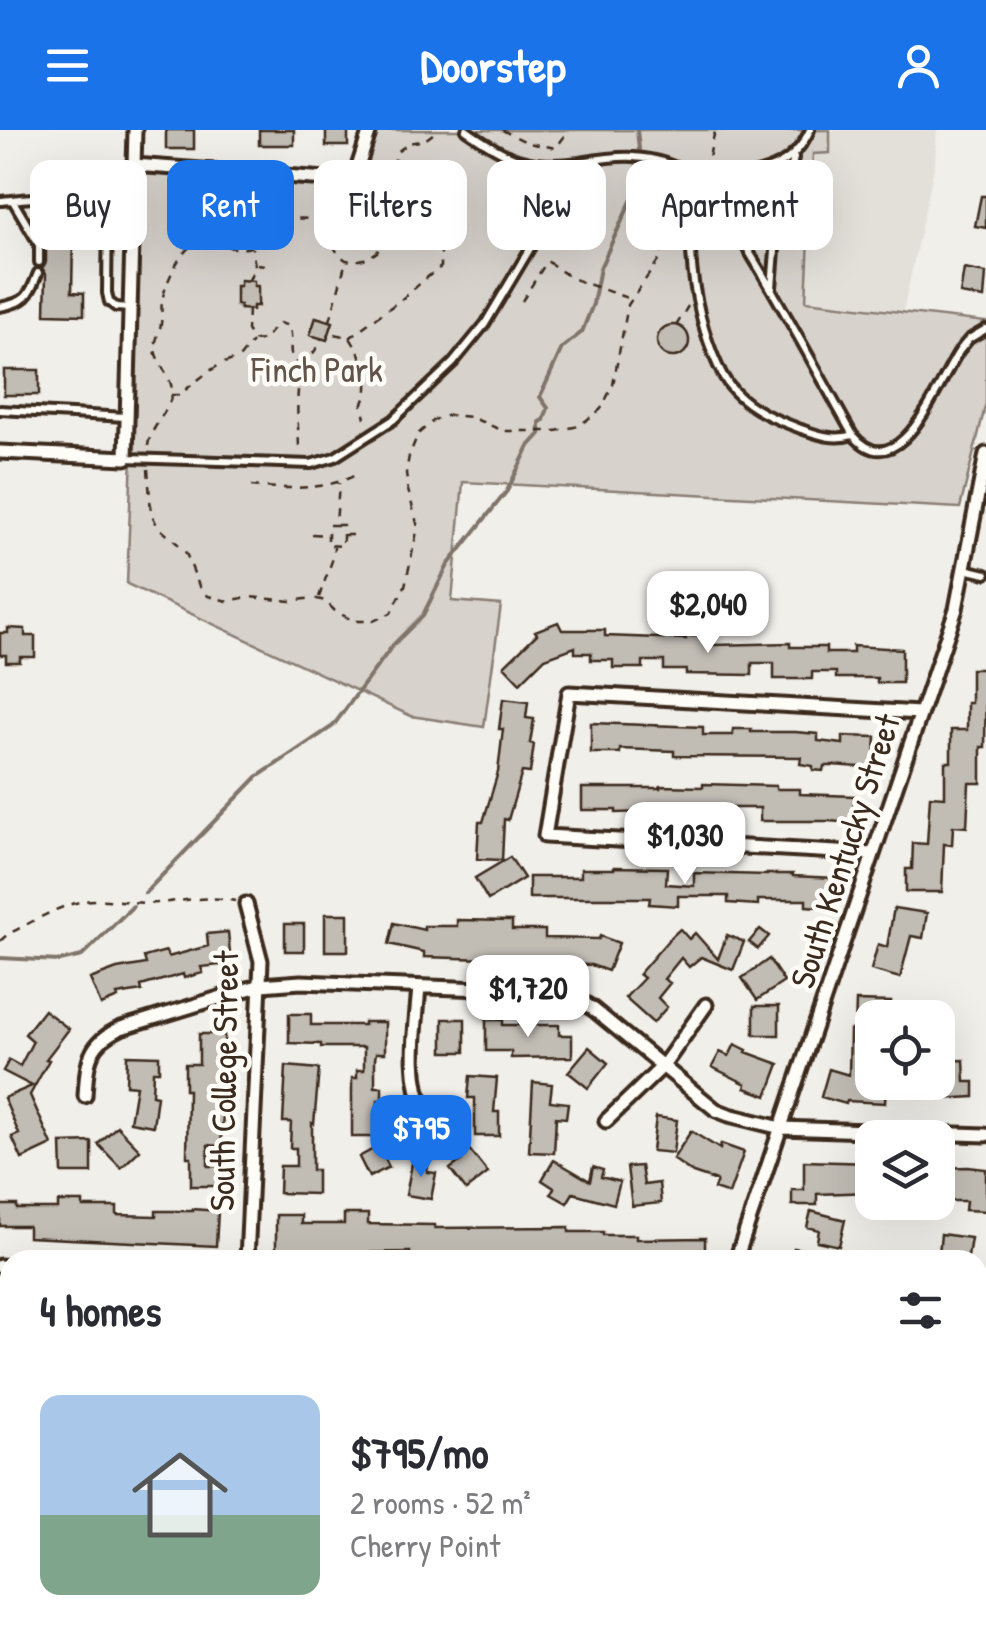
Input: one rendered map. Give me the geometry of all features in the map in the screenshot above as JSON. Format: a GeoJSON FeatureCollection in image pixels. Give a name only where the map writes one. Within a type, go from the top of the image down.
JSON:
{"type":"FeatureCollection","features":[{"type":"Feature","properties":{"kind":"street"},"geometry":{"type":"LineString","coordinates":[[134,160],[135,130]]}},
{"type":"Feature","properties":{"kind":"street"},"geometry":{"type":"LineString","coordinates":[[147,166],[331,182],[347,178],[357,170],[370,130]]}},
{"type":"Feature","properties":{"kind":"street"},"geometry":{"type":"LineString","coordinates":[[0,452],[126,458],[132,250]]}},
{"type":"Feature","properties":{"kind":"street","name":"South Kentucky Street"},"geometry":{"type":"LineString","coordinates":[[739,1250],[956,608],[986,454]]}},
{"type":"Feature","properties":{"kind":"street"},"geometry":{"type":"LineString","coordinates":[[872,854],[545,836],[569,694],[920,712]]}},
{"type":"Feature","properties":{"kind":"street","name":"South College Street"},"geometry":{"type":"LineString","coordinates":[[246,904],[261,961],[248,1250]]}},
{"type":"Feature","properties":{"kind":"street"},"geometry":{"type":"LineString","coordinates":[[84,1096],[86,1069],[103,1036],[261,985],[301,982],[558,992],[593,1009],[716,1110],[729,1116],[781,1128],[986,1135]]}},
{"type":"Feature","properties":{"kind":"street"},"geometry":{"type":"LineString","coordinates":[[419,987],[414,1075],[425,1113]]}},
{"type":"Feature","properties":{"kind":"street"},"geometry":{"type":"LineString","coordinates":[[606,1122],[663,1066],[706,1005]]}},
{"type":"Feature","properties":{"kind":"lane"},"geometry":{"type":"LineString","coordinates":[[466,130],[494,150],[517,160]]}},
{"type":"Feature","properties":{"kind":"lane"},"geometry":{"type":"LineString","coordinates":[[772,289],[777,226],[795,154],[810,130]]}},
{"type":"Feature","properties":{"kind":"lane"},"geometry":{"type":"LineString","coordinates":[[786,160],[795,154]]}},
{"type":"Feature","properties":{"kind":"lane"},"geometry":{"type":"LineString","coordinates":[[602,160],[650,160]]}},
{"type":"Feature","properties":{"kind":"lane"},"geometry":{"type":"LineString","coordinates":[[0,201],[97,198],[108,204],[107,293],[109,302],[116,307],[130,308]]}},
{"type":"Feature","properties":{"kind":"lane"},"geometry":{"type":"LineString","coordinates":[[12,200],[39,245],[39,262]]}},
{"type":"Feature","properties":{"kind":"lane"},"geometry":{"type":"LineString","coordinates":[[126,458],[311,464],[336,457],[414,402],[476,336],[528,250]]}},
{"type":"Feature","properties":{"kind":"lane"},"geometry":{"type":"LineString","coordinates":[[690,250],[697,296],[727,383],[758,411],[815,434],[832,438],[853,435]]}},
{"type":"Feature","properties":{"kind":"lane"},"geometry":{"type":"LineString","coordinates":[[748,250],[853,435],[862,445],[876,451],[889,450],[902,442],[960,350],[986,329]]}},
{"type":"Feature","properties":{"kind":"lane"},"geometry":{"type":"LineString","coordinates":[[0,308],[19,303],[29,295],[38,273]]}},
{"type":"Feature","properties":{"kind":"lane"},"geometry":{"type":"LineString","coordinates":[[0,410],[127,418]]}},
{"type":"Feature","properties":{"kind":"lane"},"geometry":{"type":"LineString","coordinates":[[964,568],[986,574]]}},
{"type":"Feature","properties":{"kind":"path"},"geometry":{"type":"LineString","coordinates":[[294,219],[302,217],[318,222],[346,260],[368,258],[384,242],[387,230],[382,204],[397,152],[438,130]]}},
{"type":"Feature","properties":{"kind":"path"},"geometry":{"type":"LineString","coordinates":[[502,130],[528,142],[556,148],[569,130]]}},
{"type":"Feature","properties":{"kind":"path"},"geometry":{"type":"LineString","coordinates":[[709,160],[716,130]]}},
{"type":"Feature","properties":{"kind":"path"},"geometry":{"type":"LineString","coordinates":[[148,452],[148,440],[172,388],[155,351],[155,340],[162,303],[176,263],[185,250]]}},
{"type":"Feature","properties":{"kind":"path"},"geometry":{"type":"LineString","coordinates":[[249,280],[256,264],[253,250]]}},
{"type":"Feature","properties":{"kind":"path"},"geometry":{"type":"LineString","coordinates":[[350,338],[441,267],[441,250]]}},
{"type":"Feature","properties":{"kind":"path"},"geometry":{"type":"LineString","coordinates":[[148,471],[151,513],[158,528],[180,545],[199,586],[208,596],[227,601],[249,597],[318,599],[354,620],[373,621],[390,612],[405,586],[418,527],[406,473],[418,434],[434,420],[449,415],[470,417],[504,431],[556,431],[579,426],[602,409],[613,385],[628,305],[662,250]]}},
{"type":"Feature","properties":{"kind":"path"},"geometry":{"type":"LineString","coordinates":[[330,321],[346,260]]}},
{"type":"Feature","properties":{"kind":"path"},"geometry":{"type":"LineString","coordinates":[[522,301],[547,261],[587,286],[632,300]]}},
{"type":"Feature","properties":{"kind":"path"},"geometry":{"type":"LineString","coordinates":[[256,264],[272,266]]}},
{"type":"Feature","properties":{"kind":"path"},"geometry":{"type":"LineString","coordinates":[[676,326],[697,296]]}},
{"type":"Feature","properties":{"kind":"path"},"geometry":{"type":"LineString","coordinates":[[248,310],[247,330],[253,340],[264,339],[280,323],[292,331],[288,349],[302,369]]}},
{"type":"Feature","properties":{"kind":"path"},"geometry":{"type":"LineString","coordinates":[[335,334],[350,338],[358,353],[366,377],[362,405],[365,418]]}},
{"type":"Feature","properties":{"kind":"path"},"geometry":{"type":"LineString","coordinates":[[299,446],[302,369],[321,339]]}},
{"type":"Feature","properties":{"kind":"path"},"geometry":{"type":"LineString","coordinates":[[170,395],[180,395],[208,372],[240,358],[253,340]]}},
{"type":"Feature","properties":{"kind":"path"},"geometry":{"type":"LineString","coordinates":[[251,486],[339,483],[359,473]]}},
{"type":"Feature","properties":{"kind":"path"},"geometry":{"type":"LineString","coordinates":[[336,525],[339,483]]}},
{"type":"Feature","properties":{"kind":"path"},"geometry":{"type":"LineString","coordinates":[[328,524],[336,525],[343,524],[342,546],[328,545],[328,524]]}},
{"type":"Feature","properties":{"kind":"path"},"geometry":{"type":"LineString","coordinates":[[312,534],[328,535]]}},
{"type":"Feature","properties":{"kind":"path"},"geometry":{"type":"LineString","coordinates":[[343,535],[356,536]]}},
{"type":"Feature","properties":{"kind":"path"},"geometry":{"type":"LineString","coordinates":[[318,599],[334,546]]}},
{"type":"Feature","properties":{"kind":"path"},"geometry":{"type":"LineString","coordinates":[[0,941],[67,905],[90,900],[147,904],[216,897],[246,904]]}},
{"type":"Feature","properties":{"kind":"shaded area"},"geometry":{"type":"Polygon","coordinates":[[[830,130],[937,130],[935,163],[903,312],[805,301],[808,250],[833,250],[833,160],[813,160],[813,153],[830,152],[830,130]]]}},
{"type":"Feature","properties":{"kind":"green space","name":"Finch Park"},"geometry":{"type":"Polygon","coordinates":[[[373,130],[830,130],[830,153],[813,154],[813,160],[626,160],[626,250],[808,250],[806,301],[986,322],[986,403],[960,508],[463,482],[452,601],[501,605],[484,727],[411,716],[127,584],[140,250],[147,250],[147,171],[167,172],[167,250],[294,250],[294,181],[314,184],[314,250],[467,250],[467,160],[369,160],[373,130]]]}},
{"type":"Feature","properties":{"kind":"building"},"geometry":{"type":"Polygon","coordinates":[[[166,130],[194,130],[194,149],[166,149],[166,130]]]}},
{"type":"Feature","properties":{"kind":"building"},"geometry":{"type":"Polygon","coordinates":[[[259,130],[294,130],[294,145],[259,145],[259,130]]]}},
{"type":"Feature","properties":{"kind":"building"},"geometry":{"type":"Polygon","coordinates":[[[326,130],[348,130],[348,146],[326,146],[326,130]]]}},
{"type":"Feature","properties":{"kind":"building"},"geometry":{"type":"Polygon","coordinates":[[[981,196],[986,196],[986,228],[975,226],[981,196]]]}},
{"type":"Feature","properties":{"kind":"building"},"geometry":{"type":"Polygon","coordinates":[[[46,250],[73,250],[72,292],[84,293],[84,315],[45,314],[46,274],[42,268],[46,250]]]}},
{"type":"Feature","properties":{"kind":"building"},"geometry":{"type":"Polygon","coordinates":[[[964,269],[986,273],[984,298],[960,294],[964,269]]]}},
{"type":"Feature","properties":{"kind":"building"},"geometry":{"type":"Polygon","coordinates":[[[240,280],[254,281],[254,286],[258,286],[258,306],[253,306],[253,310],[236,305],[236,286],[240,286],[240,280]]]}},
{"type":"Feature","properties":{"kind":"building"},"geometry":{"type":"Polygon","coordinates":[[[316,317],[333,322],[327,340],[310,335],[316,317]]]}},
{"type":"Feature","properties":{"kind":"building"},"geometry":{"type":"Polygon","coordinates":[[[673,325],[684,330],[689,341],[684,352],[673,357],[662,352],[657,341],[662,330],[673,325]]]}},
{"type":"Feature","properties":{"kind":"building"},"geometry":{"type":"Polygon","coordinates":[[[4,370],[39,370],[39,395],[4,395],[4,370]]]}},
{"type":"Feature","properties":{"kind":"building"},"geometry":{"type":"Polygon","coordinates":[[[558,622],[562,630],[605,630],[605,636],[713,636],[713,645],[790,643],[790,647],[826,647],[826,653],[853,653],[853,646],[902,649],[902,683],[877,683],[877,678],[836,678],[836,672],[812,672],[812,679],[774,679],[774,663],[752,663],[752,675],[686,674],[686,670],[664,670],[664,661],[643,661],[643,668],[613,668],[613,660],[591,660],[591,653],[575,653],[575,647],[545,658],[520,683],[504,666],[537,634],[535,631],[558,622]]]}},
{"type":"Feature","properties":{"kind":"building"},"geometry":{"type":"Polygon","coordinates":[[[8,628],[25,629],[25,636],[35,636],[35,657],[6,662],[6,655],[0,655],[0,633],[8,633],[8,628]]]}},
{"type":"Feature","properties":{"kind":"building"},"geometry":{"type":"Polygon","coordinates":[[[971,669],[986,669],[981,783],[969,783],[967,827],[953,826],[952,845],[944,844],[942,892],[906,892],[906,869],[912,869],[913,843],[927,844],[930,796],[945,797],[945,762],[951,762],[951,730],[967,730],[971,669]]]}},
{"type":"Feature","properties":{"kind":"building"},"geometry":{"type":"Polygon","coordinates":[[[503,699],[528,702],[526,718],[534,719],[530,773],[522,772],[508,820],[504,819],[502,860],[477,859],[479,822],[483,822],[498,772],[503,699]]]}},
{"type":"Feature","properties":{"kind":"building"},"geometry":{"type":"Polygon","coordinates":[[[591,723],[703,727],[703,735],[733,735],[733,729],[795,732],[818,734],[818,741],[843,744],[843,736],[876,737],[874,768],[832,765],[824,766],[823,771],[813,770],[813,766],[800,764],[801,757],[674,756],[674,751],[620,749],[620,753],[591,753],[591,723]]]}},
{"type":"Feature","properties":{"kind":"building"},"geometry":{"type":"Polygon","coordinates":[[[776,786],[800,789],[800,794],[854,796],[853,823],[760,821],[760,808],[733,808],[733,819],[717,819],[717,805],[691,805],[691,818],[674,818],[674,811],[582,810],[582,788],[776,786]]]}},
{"type":"Feature","properties":{"kind":"building"},"geometry":{"type":"Polygon","coordinates":[[[510,857],[524,878],[488,900],[475,878],[510,857]]]}},
{"type":"Feature","properties":{"kind":"building"},"geometry":{"type":"Polygon","coordinates":[[[667,868],[666,884],[694,886],[694,873],[835,878],[833,908],[806,906],[806,900],[758,900],[758,905],[728,903],[728,896],[678,896],[678,906],[649,904],[650,898],[529,898],[529,877],[581,877],[581,869],[667,868]]]}},
{"type":"Feature","properties":{"kind":"building"},"geometry":{"type":"Polygon","coordinates":[[[894,908],[927,913],[923,938],[911,936],[900,978],[871,970],[878,944],[887,947],[894,908]]]}},
{"type":"Feature","properties":{"kind":"building"},"geometry":{"type":"Polygon","coordinates":[[[325,914],[348,914],[348,951],[325,951],[325,914]]]}},
{"type":"Feature","properties":{"kind":"building"},"geometry":{"type":"Polygon","coordinates":[[[457,920],[512,921],[512,930],[545,930],[545,938],[600,936],[619,943],[608,971],[556,961],[424,957],[424,952],[389,944],[394,923],[424,930],[424,926],[457,926],[457,920]]]}},
{"type":"Feature","properties":{"kind":"building"},"geometry":{"type":"Polygon","coordinates":[[[285,924],[304,924],[304,951],[285,951],[285,924]]]}},
{"type":"Feature","properties":{"kind":"building"},"geometry":{"type":"Polygon","coordinates":[[[680,929],[689,939],[695,933],[718,959],[727,935],[744,942],[733,970],[701,957],[689,967],[681,958],[664,979],[670,983],[658,998],[667,1007],[653,1023],[625,998],[644,978],[639,974],[680,929]]]}},
{"type":"Feature","properties":{"kind":"building"},"geometry":{"type":"Polygon","coordinates":[[[760,929],[769,936],[758,949],[749,942],[760,929]]]}},
{"type":"Feature","properties":{"kind":"building"},"geometry":{"type":"Polygon","coordinates":[[[228,932],[231,964],[201,967],[203,973],[184,978],[183,974],[141,986],[142,991],[117,995],[118,998],[101,1005],[90,979],[146,964],[144,957],[166,951],[168,957],[208,946],[207,934],[228,932]]]}},
{"type":"Feature","properties":{"kind":"building"},"geometry":{"type":"Polygon","coordinates":[[[769,959],[784,982],[757,1000],[742,978],[769,959]]]}},
{"type":"Feature","properties":{"kind":"building"},"geometry":{"type":"Polygon","coordinates":[[[754,1006],[779,1006],[779,1035],[754,1035],[754,1006]]]}},
{"type":"Feature","properties":{"kind":"building"},"geometry":{"type":"Polygon","coordinates":[[[44,1010],[69,1029],[46,1059],[49,1060],[30,1095],[52,1145],[22,1159],[12,1137],[19,1134],[4,1098],[32,1086],[3,1071],[9,1060],[20,1066],[33,1041],[25,1034],[44,1010]]]}},
{"type":"Feature","properties":{"kind":"building"},"geometry":{"type":"Polygon","coordinates":[[[289,1014],[311,1014],[311,1025],[385,1022],[385,1053],[376,1053],[375,1059],[375,1087],[382,1087],[378,1137],[352,1137],[352,1078],[357,1078],[357,1070],[364,1070],[364,1047],[289,1043],[289,1014]]]}},
{"type":"Feature","properties":{"kind":"building"},"geometry":{"type":"Polygon","coordinates":[[[443,1019],[465,1019],[465,1052],[443,1052],[443,1019]]]}},
{"type":"Feature","properties":{"kind":"building"},"geometry":{"type":"Polygon","coordinates":[[[486,1020],[503,1020],[503,1025],[559,1025],[559,1035],[572,1035],[572,1057],[511,1058],[511,1051],[486,1051],[486,1020]]]}},
{"type":"Feature","properties":{"kind":"building"},"geometry":{"type":"Polygon","coordinates":[[[850,1030],[855,1030],[855,1100],[885,1103],[846,1104],[821,1097],[829,1069],[849,1075],[850,1030]]]}},
{"type":"Feature","properties":{"kind":"building"},"geometry":{"type":"Polygon","coordinates":[[[199,1034],[224,1034],[221,1146],[208,1145],[208,1166],[219,1166],[219,1186],[191,1186],[191,1157],[187,1157],[185,1064],[199,1064],[199,1034]]]}},
{"type":"Feature","properties":{"kind":"building"},"geometry":{"type":"Polygon","coordinates":[[[735,1044],[779,1064],[767,1096],[745,1088],[746,1084],[712,1067],[720,1052],[729,1056],[735,1044]]]}},
{"type":"Feature","properties":{"kind":"building"},"geometry":{"type":"Polygon","coordinates":[[[589,1047],[608,1063],[588,1088],[568,1072],[589,1047]]]}},
{"type":"Feature","properties":{"kind":"building"},"geometry":{"type":"Polygon","coordinates":[[[127,1055],[159,1056],[159,1071],[153,1071],[152,1095],[157,1096],[153,1126],[130,1122],[136,1086],[126,1085],[127,1055]]]}},
{"type":"Feature","properties":{"kind":"building"},"geometry":{"type":"Polygon","coordinates":[[[955,1060],[964,1060],[965,1082],[974,1082],[974,1097],[955,1098],[955,1060]]]}},
{"type":"Feature","properties":{"kind":"building"},"geometry":{"type":"Polygon","coordinates":[[[286,1066],[319,1069],[312,1123],[312,1170],[317,1170],[317,1194],[279,1193],[280,1166],[296,1166],[296,1148],[290,1148],[291,1122],[283,1122],[286,1066]]]}},
{"type":"Feature","properties":{"kind":"building"},"geometry":{"type":"Polygon","coordinates":[[[470,1076],[497,1078],[494,1112],[499,1112],[499,1136],[475,1136],[475,1098],[468,1098],[470,1076]]]}},
{"type":"Feature","properties":{"kind":"building"},"geometry":{"type":"Polygon","coordinates":[[[533,1082],[552,1084],[550,1101],[568,1103],[566,1118],[556,1117],[554,1153],[529,1152],[533,1082]]]}},
{"type":"Feature","properties":{"kind":"building"},"geometry":{"type":"Polygon","coordinates":[[[656,1117],[677,1120],[673,1153],[652,1151],[656,1117]]]}},
{"type":"Feature","properties":{"kind":"building"},"geometry":{"type":"Polygon","coordinates":[[[117,1126],[140,1150],[121,1168],[98,1144],[117,1126]]]}},
{"type":"Feature","properties":{"kind":"building"},"geometry":{"type":"Polygon","coordinates":[[[691,1131],[720,1149],[721,1144],[744,1152],[729,1194],[714,1189],[717,1181],[693,1173],[673,1159],[691,1131]]]}},
{"type":"Feature","properties":{"kind":"building"},"geometry":{"type":"Polygon","coordinates":[[[388,1141],[394,1150],[383,1155],[389,1167],[369,1177],[359,1157],[388,1141]]]}},
{"type":"Feature","properties":{"kind":"building"},"geometry":{"type":"Polygon","coordinates":[[[92,1142],[92,1173],[62,1173],[61,1143],[92,1142]]]}},
{"type":"Feature","properties":{"kind":"building"},"geometry":{"type":"Polygon","coordinates":[[[468,1148],[488,1173],[466,1190],[450,1169],[462,1160],[459,1156],[468,1148]]]}},
{"type":"Feature","properties":{"kind":"building"},"geometry":{"type":"Polygon","coordinates":[[[413,1158],[429,1160],[427,1172],[436,1173],[431,1199],[406,1195],[413,1158]]]}},
{"type":"Feature","properties":{"kind":"building"},"geometry":{"type":"Polygon","coordinates":[[[554,1160],[590,1181],[593,1167],[603,1170],[601,1177],[620,1182],[614,1204],[573,1193],[567,1203],[551,1194],[554,1188],[542,1180],[554,1160]]]}},
{"type":"Feature","properties":{"kind":"building"},"geometry":{"type":"Polygon","coordinates":[[[804,1161],[855,1162],[855,1193],[817,1194],[817,1205],[792,1205],[792,1190],[804,1190],[804,1161]]]}},
{"type":"Feature","properties":{"kind":"building"},"geometry":{"type":"Polygon","coordinates":[[[641,1166],[644,1185],[659,1183],[661,1203],[632,1206],[627,1167],[641,1166]]]}},
{"type":"Feature","properties":{"kind":"building"},"geometry":{"type":"Polygon","coordinates":[[[955,1167],[986,1169],[986,1211],[965,1210],[966,1201],[955,1201],[955,1167]]]}},
{"type":"Feature","properties":{"kind":"building"},"geometry":{"type":"Polygon","coordinates":[[[58,1202],[117,1207],[117,1215],[218,1211],[216,1246],[28,1237],[28,1226],[0,1226],[0,1205],[58,1209],[58,1202]]]}},
{"type":"Feature","properties":{"kind":"building"},"geometry":{"type":"Polygon","coordinates":[[[811,1211],[845,1220],[839,1246],[817,1241],[819,1230],[807,1227],[811,1211]]]}},
{"type":"Feature","properties":{"kind":"building"},"geometry":{"type":"Polygon","coordinates":[[[344,1214],[368,1214],[368,1224],[569,1227],[569,1232],[636,1235],[636,1239],[705,1238],[705,1250],[276,1250],[276,1215],[301,1215],[301,1224],[344,1224],[344,1214]]]}},
{"type":"Feature","properties":{"kind":"building"},"geometry":{"type":"Polygon","coordinates":[[[941,1234],[971,1238],[969,1250],[939,1250],[941,1234]]]}},
{"type":"Feature","properties":{"kind":"waterway"},"geometry":{"type":"LineString","coordinates":[[145,893],[257,777],[333,726],[393,645],[423,615],[448,565],[507,491],[529,446],[540,434],[540,422],[548,408],[540,397],[562,348],[582,332],[593,304],[600,268],[632,199],[639,149],[637,130]]}},
{"type":"Feature","properties":{"kind":"waterway"},"geometry":{"type":"LineString","coordinates":[[0,958],[60,961],[82,956],[133,906]]}}]}
